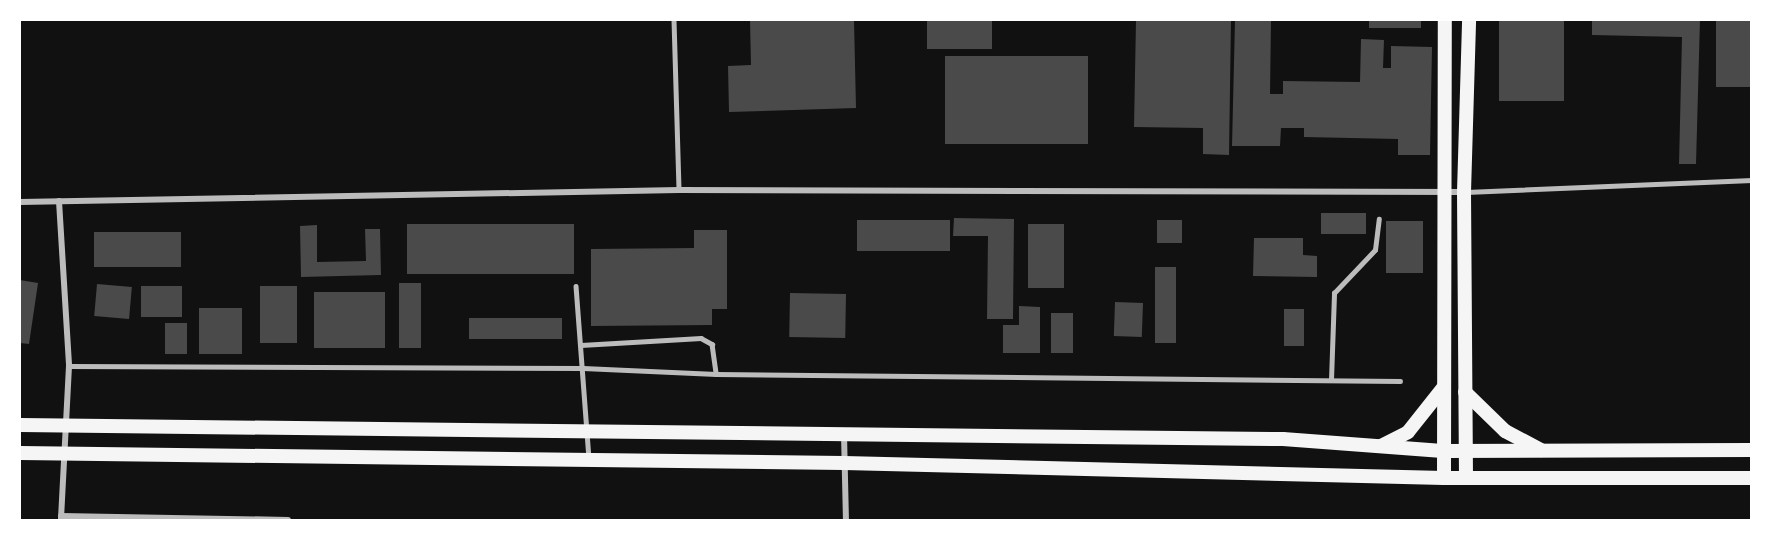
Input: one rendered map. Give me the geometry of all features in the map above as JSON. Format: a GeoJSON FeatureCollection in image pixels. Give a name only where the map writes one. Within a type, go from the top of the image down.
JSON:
{"type":"FeatureCollection","features":[{"type":"Feature","properties":{"kind":"main road"},"geometry":{"type":"LineString","coordinates":[[1444,478],[1442,192],[1445,20]]}},
{"type":"Feature","properties":{"kind":"main road"},"geometry":{"type":"LineString","coordinates":[[1466,478],[1464,192],[1469,20]]}},
{"type":"Feature","properties":{"kind":"main road"},"geometry":{"type":"LineString","coordinates":[[1379,446],[1408,432],[1443,388]]}},
{"type":"Feature","properties":{"kind":"main road"},"geometry":{"type":"LineString","coordinates":[[1465,392],[1505,431],[1543,451]]}},
{"type":"Feature","properties":{"kind":"main road"},"geometry":{"type":"LineString","coordinates":[[20,425],[1283,439],[1443,451],[1752,450]]}},
{"type":"Feature","properties":{"kind":"main road"},"geometry":{"type":"LineString","coordinates":[[20,453],[844,463],[1444,478],[1752,478]]}},
{"type":"Feature","properties":{"kind":"street"},"geometry":{"type":"LineString","coordinates":[[20,202],[679,190],[1464,192]]}},
{"type":"Feature","properties":{"kind":"street"},"geometry":{"type":"LineString","coordinates":[[59,201],[69,366],[63,424],[61,518],[288,520]]}},
{"type":"Feature","properties":{"kind":"street"},"geometry":{"type":"LineString","coordinates":[[844,434],[846,520]]}},
{"type":"Feature","properties":{"kind":"lane"},"geometry":{"type":"LineString","coordinates":[[675,20],[679,190]]}},
{"type":"Feature","properties":{"kind":"lane"},"geometry":{"type":"LineString","coordinates":[[1464,192],[1752,180]]}},
{"type":"Feature","properties":{"kind":"lane"},"geometry":{"type":"LineString","coordinates":[[1331,380],[1334,293],[1339,284],[1375,250],[1379,219]]}},
{"type":"Feature","properties":{"kind":"lane"},"geometry":{"type":"LineString","coordinates":[[576,286],[590,459]]}},
{"type":"Feature","properties":{"kind":"lane"},"geometry":{"type":"LineString","coordinates":[[581,345],[701,338],[712,344],[716,374]]}},
{"type":"Feature","properties":{"kind":"lane"},"geometry":{"type":"LineString","coordinates":[[69,366],[583,368],[716,374],[1400,381]]}},
{"type":"Feature","properties":{"kind":"building"},"geometry":{"type":"Polygon","coordinates":[[[750,20],[854,20],[856,108],[729,112],[728,66],[751,65],[750,20]]]}},
{"type":"Feature","properties":{"kind":"building"},"geometry":{"type":"Polygon","coordinates":[[[927,20],[992,20],[992,49],[927,49],[927,20]]]}},
{"type":"Feature","properties":{"kind":"building"},"geometry":{"type":"Polygon","coordinates":[[[1136,20],[1231,20],[1229,155],[1203,154],[1203,128],[1134,127],[1136,20]]]}},
{"type":"Feature","properties":{"kind":"building"},"geometry":{"type":"Polygon","coordinates":[[[1235,20],[1271,20],[1270,94],[1283,94],[1283,81],[1360,82],[1361,39],[1384,40],[1383,68],[1391,68],[1391,46],[1432,47],[1430,155],[1398,155],[1398,139],[1304,137],[1304,128],[1281,128],[1280,146],[1232,146],[1235,20]]]}},
{"type":"Feature","properties":{"kind":"building"},"geometry":{"type":"Polygon","coordinates":[[[1369,20],[1421,20],[1421,28],[1369,28],[1369,20]]]}},
{"type":"Feature","properties":{"kind":"building"},"geometry":{"type":"Polygon","coordinates":[[[1499,20],[1564,20],[1564,101],[1499,101],[1499,20]]]}},
{"type":"Feature","properties":{"kind":"building"},"geometry":{"type":"Polygon","coordinates":[[[1592,20],[1700,20],[1696,164],[1679,164],[1682,37],[1592,35],[1592,20]]]}},
{"type":"Feature","properties":{"kind":"building"},"geometry":{"type":"Polygon","coordinates":[[[1716,20],[1752,20],[1752,87],[1716,87],[1716,20]]]}},
{"type":"Feature","properties":{"kind":"building"},"geometry":{"type":"Polygon","coordinates":[[[945,56],[1088,56],[1088,144],[945,144],[945,56]]]}},
{"type":"Feature","properties":{"kind":"building"},"geometry":{"type":"Polygon","coordinates":[[[1321,213],[1366,213],[1366,234],[1321,234],[1321,213]]]}},
{"type":"Feature","properties":{"kind":"building"},"geometry":{"type":"Polygon","coordinates":[[[954,218],[1014,219],[1013,319],[987,319],[988,236],[953,236],[954,218]]]}},
{"type":"Feature","properties":{"kind":"building"},"geometry":{"type":"Polygon","coordinates":[[[857,220],[950,220],[950,251],[857,251],[857,220]]]}},
{"type":"Feature","properties":{"kind":"building"},"geometry":{"type":"Polygon","coordinates":[[[1157,220],[1182,220],[1182,243],[1157,243],[1157,220]]]}},
{"type":"Feature","properties":{"kind":"building"},"geometry":{"type":"Polygon","coordinates":[[[1386,221],[1423,221],[1423,273],[1386,273],[1386,221]]]}},
{"type":"Feature","properties":{"kind":"building"},"geometry":{"type":"Polygon","coordinates":[[[407,224],[574,224],[574,274],[407,274],[407,224]]]}},
{"type":"Feature","properties":{"kind":"building"},"geometry":{"type":"Polygon","coordinates":[[[1028,224],[1064,224],[1064,288],[1028,288],[1028,224]]]}},
{"type":"Feature","properties":{"kind":"building"},"geometry":{"type":"Polygon","coordinates":[[[317,225],[317,262],[366,261],[365,229],[380,229],[381,275],[301,277],[300,226],[317,225]]]}},
{"type":"Feature","properties":{"kind":"building"},"geometry":{"type":"Polygon","coordinates":[[[694,230],[727,230],[727,309],[712,309],[712,325],[591,326],[591,249],[694,248],[694,230]]]}},
{"type":"Feature","properties":{"kind":"building"},"geometry":{"type":"Polygon","coordinates":[[[94,232],[181,232],[181,267],[94,267],[94,232]]]}},
{"type":"Feature","properties":{"kind":"building"},"geometry":{"type":"Polygon","coordinates":[[[1254,238],[1303,238],[1303,255],[1317,256],[1317,277],[1253,276],[1254,238]]]}},
{"type":"Feature","properties":{"kind":"building"},"geometry":{"type":"Polygon","coordinates":[[[1155,267],[1176,267],[1176,343],[1155,343],[1155,267]]]}},
{"type":"Feature","properties":{"kind":"building"},"geometry":{"type":"Polygon","coordinates":[[[20,280],[38,283],[29,344],[20,343],[20,280]]]}},
{"type":"Feature","properties":{"kind":"building"},"geometry":{"type":"Polygon","coordinates":[[[399,283],[421,283],[421,348],[399,348],[399,283]]]}},
{"type":"Feature","properties":{"kind":"building"},"geometry":{"type":"Polygon","coordinates":[[[97,284],[132,287],[129,319],[94,316],[97,284]]]}},
{"type":"Feature","properties":{"kind":"building"},"geometry":{"type":"Polygon","coordinates":[[[141,286],[182,286],[182,317],[141,317],[141,286]]]}},
{"type":"Feature","properties":{"kind":"building"},"geometry":{"type":"Polygon","coordinates":[[[260,286],[297,286],[297,343],[260,343],[260,286]]]}},
{"type":"Feature","properties":{"kind":"building"},"geometry":{"type":"Polygon","coordinates":[[[314,292],[385,292],[385,348],[314,348],[314,292]]]}},
{"type":"Feature","properties":{"kind":"building"},"geometry":{"type":"Polygon","coordinates":[[[790,293],[846,294],[845,338],[789,337],[790,293]]]}},
{"type":"Feature","properties":{"kind":"building"},"geometry":{"type":"Polygon","coordinates":[[[1115,302],[1143,303],[1142,337],[1114,336],[1115,302]]]}},
{"type":"Feature","properties":{"kind":"building"},"geometry":{"type":"Polygon","coordinates":[[[1019,306],[1040,307],[1040,353],[1003,353],[1003,325],[1019,325],[1019,306]]]}},
{"type":"Feature","properties":{"kind":"building"},"geometry":{"type":"Polygon","coordinates":[[[199,308],[242,308],[242,354],[199,354],[199,308]]]}},
{"type":"Feature","properties":{"kind":"building"},"geometry":{"type":"Polygon","coordinates":[[[1284,309],[1304,309],[1304,346],[1284,346],[1284,309]]]}},
{"type":"Feature","properties":{"kind":"building"},"geometry":{"type":"Polygon","coordinates":[[[1051,313],[1073,313],[1073,353],[1051,353],[1051,313]]]}},
{"type":"Feature","properties":{"kind":"building"},"geometry":{"type":"Polygon","coordinates":[[[469,318],[562,318],[562,339],[469,339],[469,318]]]}},
{"type":"Feature","properties":{"kind":"building"},"geometry":{"type":"Polygon","coordinates":[[[165,323],[187,323],[187,354],[165,354],[165,323]]]}}]}
